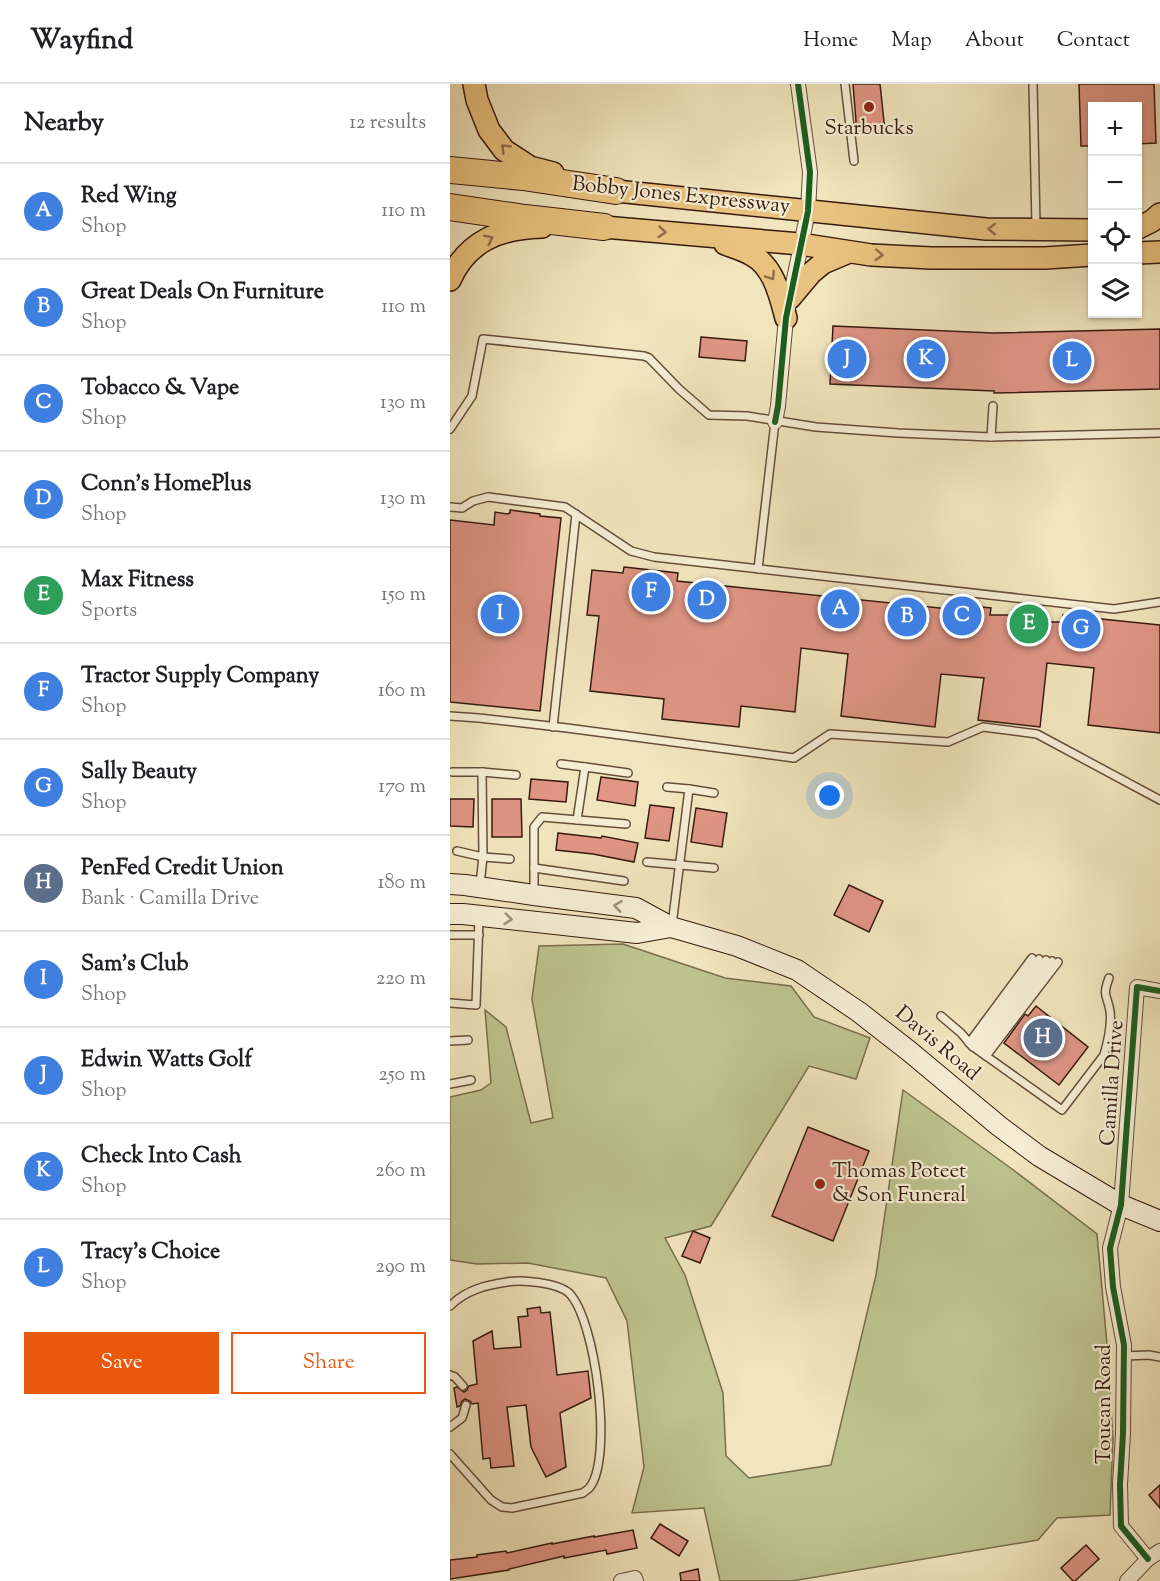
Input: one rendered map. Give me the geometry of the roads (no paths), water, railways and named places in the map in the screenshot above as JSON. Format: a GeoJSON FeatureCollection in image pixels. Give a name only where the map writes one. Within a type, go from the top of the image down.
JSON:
{"type":"FeatureCollection","features":[{"type":"Feature","properties":{"kind":"highway","name":"Bobby Jones Expressway"},"geometry":{"type":"LineString","coordinates":[[450,170],[523,177],[616,191]]}},
{"type":"Feature","properties":{"kind":"highway","name":"Bobby Jones Expressway"},"geometry":{"type":"LineString","coordinates":[[450,207],[604,227]]}},
{"type":"Feature","properties":{"kind":"main road"},"geometry":{"type":"LineString","coordinates":[[474,84],[477,100],[489,130],[504,150],[530,167],[616,191]]}},
{"type":"Feature","properties":{"kind":"main road","name":"Bobby Jones Expressway"},"geometry":{"type":"LineString","coordinates":[[616,191],[986,229],[1088,230]]}},
{"type":"Feature","properties":{"kind":"main road"},"geometry":{"type":"LineString","coordinates":[[1142,226],[1160,214]]}},
{"type":"Feature","properties":{"kind":"main road"},"geometry":{"type":"LineString","coordinates":[[450,280],[457,266],[471,249],[490,237],[529,228],[604,227]]}},
{"type":"Feature","properties":{"kind":"main road","name":"Bobby Jones Expressway"},"geometry":{"type":"LineString","coordinates":[[604,227],[800,244],[871,255],[931,258],[1045,258],[1088,255]]}},
{"type":"Feature","properties":{"kind":"main road"},"geometry":{"type":"LineString","coordinates":[[1142,229],[1160,228]]}},
{"type":"Feature","properties":{"kind":"main road"},"geometry":{"type":"LineString","coordinates":[[705,236],[752,255],[761,262],[777,285],[788,308]]}},
{"type":"Feature","properties":{"kind":"main road"},"geometry":{"type":"LineString","coordinates":[[788,308],[811,273],[823,263],[849,252]]}},
{"type":"Feature","properties":{"kind":"main road"},"geometry":{"type":"LineString","coordinates":[[1142,253],[1160,252]]}},
{"type":"Feature","properties":{"kind":"main road","name":"Davis Road"},"geometry":{"type":"LineString","coordinates":[[450,884],[636,908],[671,927],[737,946],[797,970],[859,1012],[1031,1150],[1120,1205],[1160,1221]]}},
{"type":"Feature","properties":{"kind":"main road","name":"Davis Road"},"geometry":{"type":"LineString","coordinates":[[450,914],[479,925],[637,933],[671,927]]}},
{"type":"Feature","properties":{"kind":"street"},"geometry":{"type":"LineString","coordinates":[[775,422],[788,308],[808,211],[810,172],[798,84]]}},
{"type":"Feature","properties":{"kind":"street","name":"Camilla Drive"},"geometry":{"type":"LineString","coordinates":[[1120,1205],[1137,987],[1160,991]]}},
{"type":"Feature","properties":{"kind":"street","name":"Toucan Road"},"geometry":{"type":"LineString","coordinates":[[1120,1205],[1110,1248],[1113,1287],[1124,1346],[1124,1434],[1120,1484],[1120,1526],[1154,1555]]}},
{"type":"Feature","properties":{"kind":"street"},"geometry":{"type":"LineString","coordinates":[[1127,1581],[1154,1555]]}},
{"type":"Feature","properties":{"kind":"street"},"geometry":{"type":"LineString","coordinates":[[621,1581],[635,1578],[636,1581]]}},
{"type":"Feature","properties":{"kind":"lane"},"geometry":{"type":"LineString","coordinates":[[845,84],[854,161]]}},
{"type":"Feature","properties":{"kind":"lane"},"geometry":{"type":"LineString","coordinates":[[1033,84],[1036,229]]}},
{"type":"Feature","properties":{"kind":"lane"},"geometry":{"type":"LineString","coordinates":[[450,429],[472,396],[483,339],[650,358],[680,389],[710,415],[747,416],[816,428],[991,437],[1160,433]]}},
{"type":"Feature","properties":{"kind":"lane"},"geometry":{"type":"LineString","coordinates":[[991,437],[993,406]]}},
{"type":"Feature","properties":{"kind":"lane"},"geometry":{"type":"LineString","coordinates":[[758,569],[775,422]]}},
{"type":"Feature","properties":{"kind":"lane"},"geometry":{"type":"LineString","coordinates":[[450,507],[462,508],[473,501],[489,497],[565,507],[631,551],[654,557],[1114,609],[1160,602]]}},
{"type":"Feature","properties":{"kind":"lane"},"geometry":{"type":"LineString","coordinates":[[553,727],[576,514]]}},
{"type":"Feature","properties":{"kind":"lane"},"geometry":{"type":"LineString","coordinates":[[450,716],[794,758],[830,735],[948,742],[984,727],[1037,734],[1160,800]]}},
{"type":"Feature","properties":{"kind":"lane"},"geometry":{"type":"LineString","coordinates":[[561,764],[628,773]]}},
{"type":"Feature","properties":{"kind":"lane"},"geometry":{"type":"LineString","coordinates":[[578,820],[585,767]]}},
{"type":"Feature","properties":{"kind":"lane"},"geometry":{"type":"LineString","coordinates":[[452,772],[516,775]]}},
{"type":"Feature","properties":{"kind":"lane"},"geometry":{"type":"LineString","coordinates":[[479,887],[483,857],[482,772]]}},
{"type":"Feature","properties":{"kind":"lane"},"geometry":{"type":"LineString","coordinates":[[667,787],[714,793]]}},
{"type":"Feature","properties":{"kind":"lane"},"geometry":{"type":"LineString","coordinates":[[671,927],[689,789]]}},
{"type":"Feature","properties":{"kind":"lane"},"geometry":{"type":"LineString","coordinates":[[534,895],[534,827],[542,817],[626,824]]}},
{"type":"Feature","properties":{"kind":"lane"},"geometry":{"type":"LineString","coordinates":[[457,851],[510,860]]}},
{"type":"Feature","properties":{"kind":"lane"},"geometry":{"type":"LineString","coordinates":[[647,862],[714,868]]}},
{"type":"Feature","properties":{"kind":"lane"},"geometry":{"type":"LineString","coordinates":[[534,868],[624,881]]}},
{"type":"Feature","properties":{"kind":"lane"},"geometry":{"type":"LineString","coordinates":[[450,935],[479,925],[476,1005],[450,1004]]}},
{"type":"Feature","properties":{"kind":"lane"},"geometry":{"type":"LineString","coordinates":[[977,1050],[1045,960]]}},
{"type":"Feature","properties":{"kind":"lane"},"geometry":{"type":"LineString","coordinates":[[977,1050],[1045,960]]}},
{"type":"Feature","properties":{"kind":"lane"},"geometry":{"type":"LineString","coordinates":[[977,1050],[1045,960]]}},
{"type":"Feature","properties":{"kind":"lane"},"geometry":{"type":"LineString","coordinates":[[941,1016],[962,1033],[977,1050],[1062,1110],[1104,1055],[1110,1022],[1110,1011],[1105,993],[1109,978]]}},
{"type":"Feature","properties":{"kind":"lane"},"geometry":{"type":"LineString","coordinates":[[450,1041],[468,1040]]}},
{"type":"Feature","properties":{"kind":"lane"},"geometry":{"type":"LineString","coordinates":[[450,1084],[471,1080]]}},
{"type":"Feature","properties":{"kind":"lane"},"geometry":{"type":"LineString","coordinates":[[450,1306],[470,1291],[513,1281],[552,1284],[562,1288],[571,1296],[576,1305],[591,1346],[596,1369],[601,1440],[595,1476],[590,1488],[583,1493],[512,1508],[502,1507],[490,1500],[450,1454]]}},
{"type":"Feature","properties":{"kind":"lane"},"geometry":{"type":"LineString","coordinates":[[1124,1356],[1160,1357]]}},
{"type":"Feature","properties":{"kind":"lane"},"geometry":{"type":"LineString","coordinates":[[450,1375],[463,1386]]}},
{"type":"Feature","properties":{"kind":"lane"},"geometry":{"type":"LineString","coordinates":[[450,1427],[462,1418],[466,1405]]}},
{"type":"Feature","properties":{"kind":"place","name":"Starbucks"},"geometry":{"type":"Point","coordinates":[869,107]}},
{"type":"Feature","properties":{"kind":"place","name":"Edwin Watts Golf"},"geometry":{"type":"Point","coordinates":[847,359]}},
{"type":"Feature","properties":{"kind":"place","name":"Check Into Cash"},"geometry":{"type":"Point","coordinates":[926,359]}},
{"type":"Feature","properties":{"kind":"place","name":"Tracy's Choice"},"geometry":{"type":"Point","coordinates":[1072,361]}},
{"type":"Feature","properties":{"kind":"place","name":"Tractor Supply Company"},"geometry":{"type":"Point","coordinates":[651,592]}},
{"type":"Feature","properties":{"kind":"place","name":"Conn's HomePlus"},"geometry":{"type":"Point","coordinates":[707,600]}},
{"type":"Feature","properties":{"kind":"place","name":"Red Wing"},"geometry":{"type":"Point","coordinates":[840,609]}},
{"type":"Feature","properties":{"kind":"place","name":"Sam's Club"},"geometry":{"type":"Point","coordinates":[500,614]}},
{"type":"Feature","properties":{"kind":"place","name":"Tobacco & Vape"},"geometry":{"type":"Point","coordinates":[962,616]}},
{"type":"Feature","properties":{"kind":"place","name":"Great Deals On Furniture"},"geometry":{"type":"Point","coordinates":[907,617]}},
{"type":"Feature","properties":{"kind":"place","name":"Max Fitness"},"geometry":{"type":"Point","coordinates":[1029,624]}},
{"type":"Feature","properties":{"kind":"place","name":"Sally Beauty"},"geometry":{"type":"Point","coordinates":[1081,629]}},
{"type":"Feature","properties":{"kind":"place","name":"PenFed Credit Union"},"geometry":{"type":"Point","coordinates":[1043,1038]}},
{"type":"Feature","properties":{"kind":"place","name":"Thomas Poteet & Son Funeral"},"geometry":{"type":"Point","coordinates":[820,1184]}}]}
